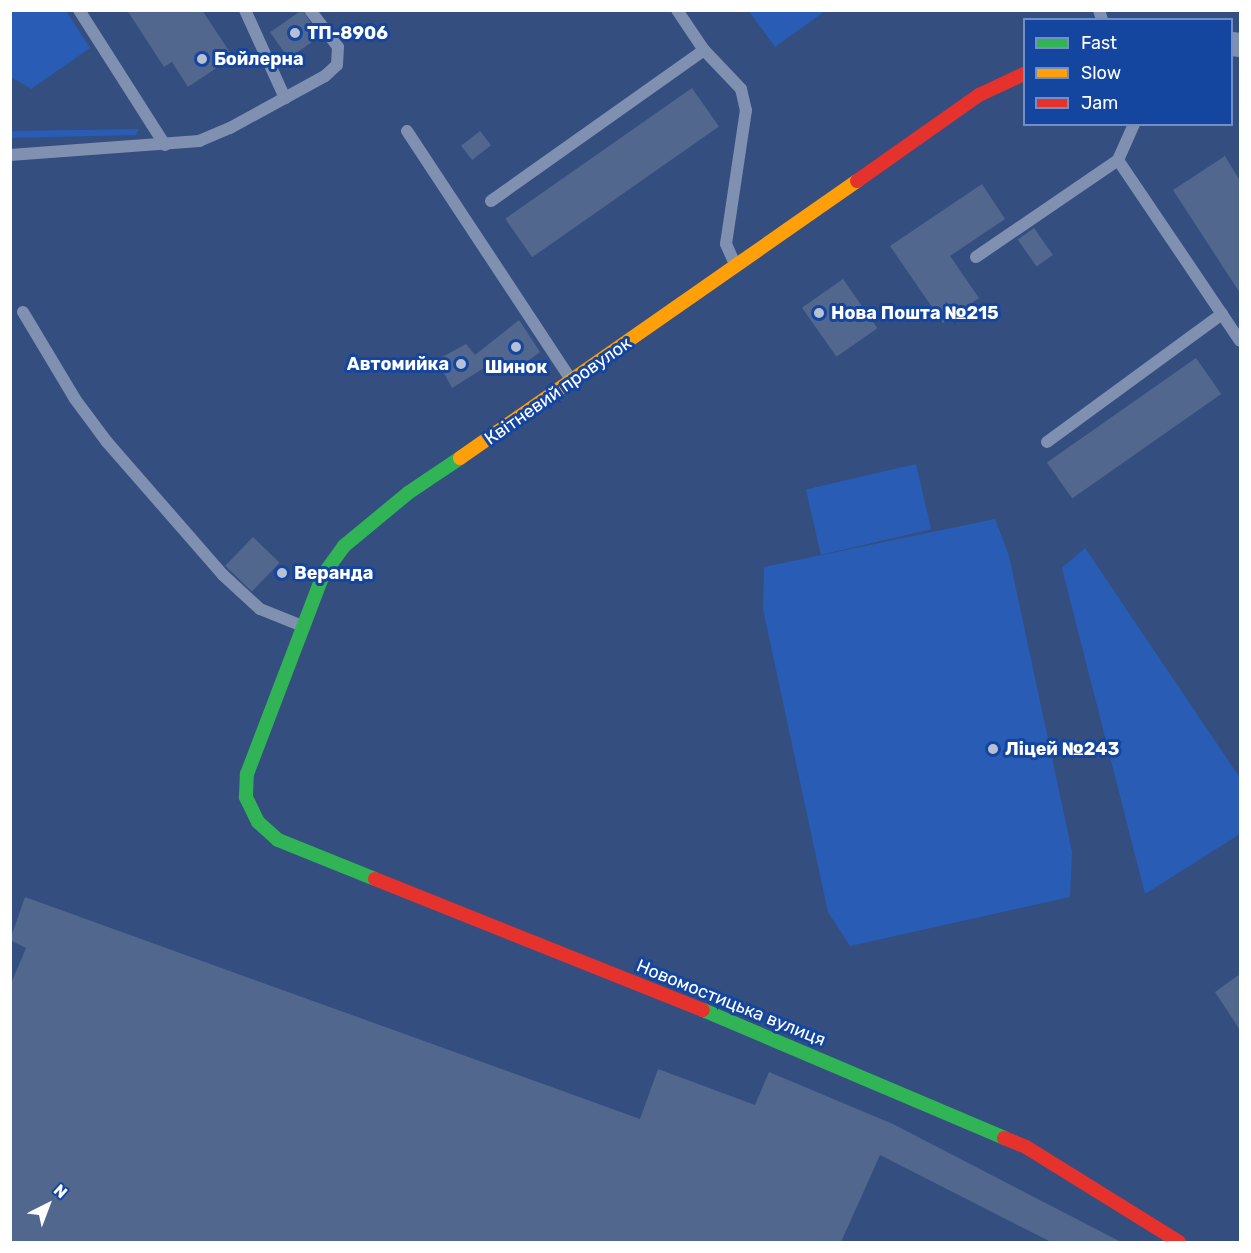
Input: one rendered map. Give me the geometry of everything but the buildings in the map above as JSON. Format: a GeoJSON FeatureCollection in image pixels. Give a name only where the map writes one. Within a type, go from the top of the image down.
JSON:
{"type":"FeatureCollection","features":[{"type":"Feature","properties":{"kind":"street","name":"Квітневий провулок"},"geometry":{"type":"LineString","coordinates":[[258,822],[246,797],[247,774],[301,625],[323,575],[344,546],[370,523],[979,95],[1023,74]]}},
{"type":"Feature","properties":{"kind":"street","name":"Новомостицька вулиця"},"geometry":{"type":"LineString","coordinates":[[258,822],[278,840],[772,1037],[1026,1147],[1179,1242]]}},
{"type":"Feature","properties":{"kind":"lane"},"geometry":{"type":"LineString","coordinates":[[79,10],[165,145]]}},
{"type":"Feature","properties":{"kind":"lane"},"geometry":{"type":"LineString","coordinates":[[246,10],[285,98]]}},
{"type":"Feature","properties":{"kind":"lane"},"geometry":{"type":"LineString","coordinates":[[10,155],[199,141],[325,76],[337,65],[340,55],[338,47],[310,10]]}},
{"type":"Feature","properties":{"kind":"lane"},"geometry":{"type":"LineString","coordinates":[[677,10],[704,50],[741,89],[746,110],[726,244],[735,265]]}},
{"type":"Feature","properties":{"kind":"lane"},"geometry":{"type":"LineString","coordinates":[[491,201],[704,50]]}},
{"type":"Feature","properties":{"kind":"lane"},"geometry":{"type":"LineString","coordinates":[[976,257],[1118,160],[1133,126]]}},
{"type":"Feature","properties":{"kind":"lane"},"geometry":{"type":"LineString","coordinates":[[407,130],[473,239],[573,382]]}},
{"type":"Feature","properties":{"kind":"lane"},"geometry":{"type":"LineString","coordinates":[[1118,160],[1240,341]]}},
{"type":"Feature","properties":{"kind":"lane"},"geometry":{"type":"LineString","coordinates":[[23,312],[75,399],[107,442],[224,575],[260,609],[301,625]]}},
{"type":"Feature","properties":{"kind":"lane"},"geometry":{"type":"LineString","coordinates":[[1047,442],[1222,314]]}},
{"type":"Feature","properties":{"kind":"shaded area"},"geometry":{"type":"Polygon","coordinates":[[[11,10],[66,11],[90,48],[31,89],[11,77],[11,10]]]}},
{"type":"Feature","properties":{"kind":"shaded area"},"geometry":{"type":"Polygon","coordinates":[[[749,11],[825,11],[775,47],[749,11]]]}},
{"type":"Feature","properties":{"kind":"shaded area"},"geometry":{"type":"Polygon","coordinates":[[[139,129],[136,135],[11,138],[11,131],[139,129]]]}},
{"type":"Feature","properties":{"kind":"shaded area"},"geometry":{"type":"Polygon","coordinates":[[[916,464],[931,529],[821,555],[806,489],[916,464]]]}},
{"type":"Feature","properties":{"kind":"shaded area"},"geometry":{"type":"Polygon","coordinates":[[[995,519],[1009,556],[1072,852],[1070,897],[850,946],[828,912],[763,609],[764,567],[995,519]]]}},
{"type":"Feature","properties":{"kind":"shaded area"},"geometry":{"type":"Polygon","coordinates":[[[1085,548],[1240,778],[1240,834],[1145,894],[1062,568],[1085,548]]]}},
{"type":"Feature","properties":{"kind":"traffic: fast"},"geometry":{"type":"LineString","coordinates":[[375,879],[278,840],[258,822],[246,797],[247,774],[323,575],[344,546],[408,493],[460,458]]}},
{"type":"Feature","properties":{"kind":"traffic: fast"},"geometry":{"type":"LineString","coordinates":[[703,1010],[1004,1138]]}},
{"type":"Feature","properties":{"kind":"traffic: slow"},"geometry":{"type":"LineString","coordinates":[[460,458],[857,181]]}},
{"type":"Feature","properties":{"kind":"traffic: jam"},"geometry":{"type":"LineString","coordinates":[[857,181],[979,95],[1023,74]]}},
{"type":"Feature","properties":{"kind":"traffic: jam"},"geometry":{"type":"LineString","coordinates":[[375,879],[703,1010]]}},
{"type":"Feature","properties":{"kind":"traffic: jam"},"geometry":{"type":"LineString","coordinates":[[1004,1138],[1026,1147],[1179,1242]]}},
{"type":"Feature","properties":{"kind":"place","name":"ТП-8906"},"geometry":{"type":"Point","coordinates":[295,33]}},
{"type":"Feature","properties":{"kind":"place","name":"Бойлерна"},"geometry":{"type":"Point","coordinates":[202,59]}},
{"type":"Feature","properties":{"kind":"place","name":"Нова Пошта №215"},"geometry":{"type":"Point","coordinates":[819,313]}},
{"type":"Feature","properties":{"kind":"place","name":"Шинок"},"geometry":{"type":"Point","coordinates":[516,347]}},
{"type":"Feature","properties":{"kind":"place","name":"Автомийка"},"geometry":{"type":"Point","coordinates":[461,364]}},
{"type":"Feature","properties":{"kind":"place","name":"Веранда"},"geometry":{"type":"Point","coordinates":[282,573]}},
{"type":"Feature","properties":{"kind":"place","name":"Ліцей №243"},"geometry":{"type":"Point","coordinates":[993,749]}}]}
